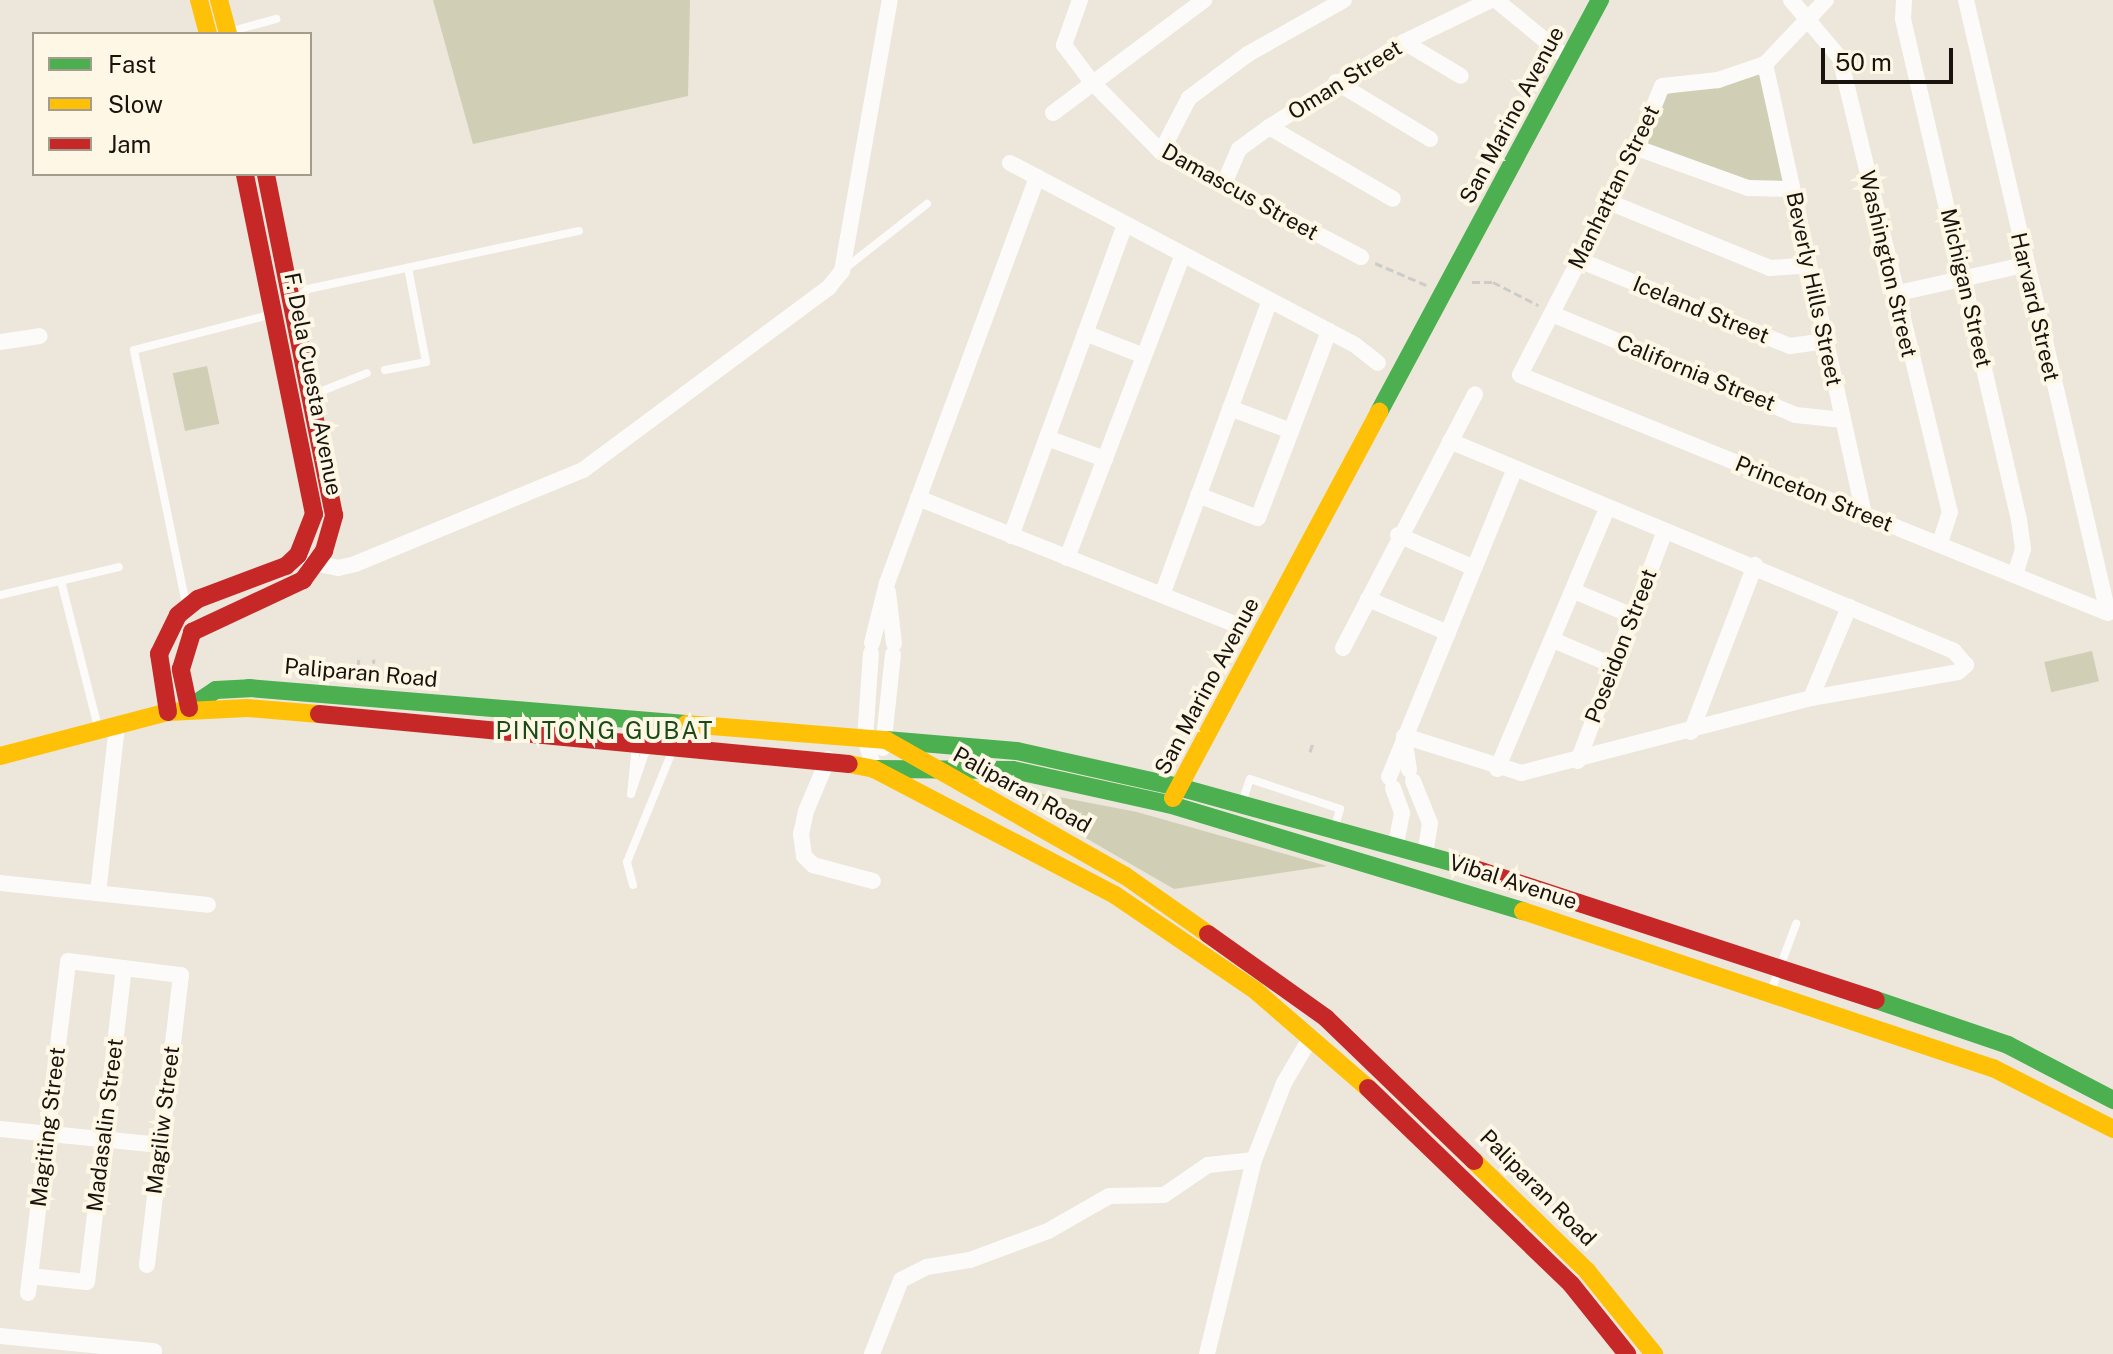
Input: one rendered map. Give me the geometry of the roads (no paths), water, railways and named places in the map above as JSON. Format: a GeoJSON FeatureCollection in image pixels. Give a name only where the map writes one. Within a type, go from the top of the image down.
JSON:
{"type":"FeatureCollection","features":[{"type":"Feature","properties":{"kind":"main road"},"geometry":{"type":"LineString","coordinates":[[199,0],[207,32]]}},
{"type":"Feature","properties":{"kind":"main road"},"geometry":{"type":"LineString","coordinates":[[219,0],[225,32]]}},
{"type":"Feature","properties":{"kind":"main road","name":"San Marino Avenue"},"geometry":{"type":"LineString","coordinates":[[1440,289],[1585,0]]}},
{"type":"Feature","properties":{"kind":"main road","name":"San Marino Avenue"},"geometry":{"type":"LineString","coordinates":[[1173,792],[1440,289],[1600,0]]}},
{"type":"Feature","properties":{"kind":"main road","name":"F. Dela Cuesta Avenue"},"geometry":{"type":"LineString","coordinates":[[245,176],[314,514],[298,555]]}},
{"type":"Feature","properties":{"kind":"main road","name":"F. Dela Cuesta Avenue"},"geometry":{"type":"LineString","coordinates":[[266,176],[334,515],[316,567]]}},
{"type":"Feature","properties":{"kind":"main road"},"geometry":{"type":"LineString","coordinates":[[168,712],[159,654],[168,630],[186,607],[276,574],[298,555]]}},
{"type":"Feature","properties":{"kind":"main road"},"geometry":{"type":"LineString","coordinates":[[189,708],[181,655],[192,632],[202,623],[289,588],[316,567]]}},
{"type":"Feature","properties":{"kind":"main road","name":"Paliparan Road"},"geometry":{"type":"LineString","coordinates":[[189,708],[216,690],[262,689],[886,740],[1124,875],[1326,1018],[1587,1271],[1654,1354]]}},
{"type":"Feature","properties":{"kind":"main road","name":"Paliparan Road"},"geometry":{"type":"LineString","coordinates":[[1,762],[99,730],[189,708],[334,713],[828,759],[874,769],[1115,895],[1256,991],[1311,1037],[1571,1284],[1627,1354]]}},
{"type":"Feature","properties":{"kind":"main road","name":"Vibal Avenue"},"geometry":{"type":"LineString","coordinates":[[886,740],[1017,751],[1173,792],[1375,864],[1771,991],[1993,1068],[2113,1129]]}},
{"type":"Feature","properties":{"kind":"main road","name":"Vibal Avenue"},"geometry":{"type":"LineString","coordinates":[[874,769],[928,766],[1013,770],[1242,804],[1334,828],[1425,853],[2008,1045],[2113,1100]]}},
{"type":"Feature","properties":{"kind":"main road"},"geometry":{"type":"LineString","coordinates":[[1375,864],[1389,843]]}},
{"type":"Feature","properties":{"kind":"street"},"geometry":{"type":"LineString","coordinates":[[298,555],[316,567],[355,564],[583,470],[807,307],[842,271],[890,0]]}},
{"type":"Feature","properties":{"kind":"street","name":"Damascus Street"},"geometry":{"type":"LineString","coordinates":[[1080,0],[1064,45],[1091,81],[1161,152],[1361,257]]}},
{"type":"Feature","properties":{"kind":"street"},"geometry":{"type":"LineString","coordinates":[[1053,113],[1091,81],[1204,0]]}},
{"type":"Feature","properties":{"kind":"street"},"geometry":{"type":"LineString","coordinates":[[1161,152],[1189,98],[1248,54],[1344,0]]}},
{"type":"Feature","properties":{"kind":"street"},"geometry":{"type":"LineString","coordinates":[[1494,0],[1559,52]]}},
{"type":"Feature","properties":{"kind":"street","name":"Oman Street"},"geometry":{"type":"LineString","coordinates":[[1223,186],[1239,149],[1269,127],[1404,42],[1494,0]]}},
{"type":"Feature","properties":{"kind":"street","name":"Washington Street"},"geometry":{"type":"LineString","coordinates":[[1791,0],[1840,58],[1894,294],[1950,512],[1940,543]]}},
{"type":"Feature","properties":{"kind":"street","name":"Manhattan Street"},"geometry":{"type":"LineString","coordinates":[[1520,375],[1637,148],[1662,86],[1718,80],[1765,64],[1826,0]]}},
{"type":"Feature","properties":{"kind":"street","name":"Michigan Street"},"geometry":{"type":"LineString","coordinates":[[1904,0],[1903,19],[2019,520],[2023,549],[2015,575]]}},
{"type":"Feature","properties":{"kind":"street","name":"Harvard Street"},"geometry":{"type":"LineString","coordinates":[[1966,0],[2024,265],[2108,613]]}},
{"type":"Feature","properties":{"kind":"street"},"geometry":{"type":"LineString","coordinates":[[1404,42],[1461,76]]}},
{"type":"Feature","properties":{"kind":"street","name":"Beverly Hills Street"},"geometry":{"type":"LineString","coordinates":[[1765,64],[1864,514]]}},
{"type":"Feature","properties":{"kind":"street"},"geometry":{"type":"LineString","coordinates":[[1336,82],[1430,139]]}},
{"type":"Feature","properties":{"kind":"street"},"geometry":{"type":"LineString","coordinates":[[1269,127],[1393,199]]}},
{"type":"Feature","properties":{"kind":"street"},"geometry":{"type":"LineString","coordinates":[[1637,148],[1748,188],[1792,189]]}},
{"type":"Feature","properties":{"kind":"street"},"geometry":{"type":"LineString","coordinates":[[1010,163],[1329,331],[1378,363]]}},
{"type":"Feature","properties":{"kind":"street"},"geometry":{"type":"LineString","coordinates":[[874,769],[865,739],[872,648],[887,583],[1037,177]]}},
{"type":"Feature","properties":{"kind":"street"},"geometry":{"type":"LineString","coordinates":[[1609,202],[1770,268],[1809,265]]}},
{"type":"Feature","properties":{"kind":"street"},"geometry":{"type":"LineString","coordinates":[[1011,536],[1125,224]]}},
{"type":"Feature","properties":{"kind":"street"},"geometry":{"type":"LineString","coordinates":[[1067,558],[1183,254]]}},
{"type":"Feature","properties":{"kind":"street","name":"Iceland Street"},"geometry":{"type":"LineString","coordinates":[[1579,260],[1790,346],[1826,341]]}},
{"type":"Feature","properties":{"kind":"street"},"geometry":{"type":"LineString","coordinates":[[1894,294],[2024,265]]}},
{"type":"Feature","properties":{"kind":"street"},"geometry":{"type":"LineString","coordinates":[[1162,595],[1270,300]]}},
{"type":"Feature","properties":{"kind":"street","name":"California Street"},"geometry":{"type":"LineString","coordinates":[[1552,314],[1796,415],[1843,420]]}},
{"type":"Feature","properties":{"kind":"street"},"geometry":{"type":"LineString","coordinates":[[1198,495],[1258,518],[1329,331]]}},
{"type":"Feature","properties":{"kind":"street"},"geometry":{"type":"LineString","coordinates":[[1085,333],[1144,356]]}},
{"type":"Feature","properties":{"kind":"street"},"geometry":{"type":"LineString","coordinates":[[0,342],[40,336]]}},
{"type":"Feature","properties":{"kind":"street","name":"Princeton Street"},"geometry":{"type":"LineString","coordinates":[[1520,375],[2108,613]]}},
{"type":"Feature","properties":{"kind":"street"},"geometry":{"type":"LineString","coordinates":[[1343,648],[1398,535],[1475,394]]}},
{"type":"Feature","properties":{"kind":"street"},"geometry":{"type":"LineString","coordinates":[[1230,408],[1291,431]]}},
{"type":"Feature","properties":{"kind":"street"},"geometry":{"type":"LineString","coordinates":[[1047,438],[1105,459]]}},
{"type":"Feature","properties":{"kind":"street"},"geometry":{"type":"LineString","coordinates":[[1404,736],[1497,769],[1521,773],[1691,732],[1811,698],[1958,672],[1966,665],[1954,651],[1755,565],[1514,471],[1450,441]]}},
{"type":"Feature","properties":{"kind":"street"},"geometry":{"type":"LineString","coordinates":[[1389,843],[1402,813],[1391,783],[1404,736],[1514,471]]}},
{"type":"Feature","properties":{"kind":"street"},"geometry":{"type":"LineString","coordinates":[[918,498],[1232,623]]}},
{"type":"Feature","properties":{"kind":"street"},"geometry":{"type":"LineString","coordinates":[[1497,769],[1607,508]]}},
{"type":"Feature","properties":{"kind":"street","name":"Poseidon Street"},"geometry":{"type":"LineString","coordinates":[[1578,761],[1665,531]]}},
{"type":"Feature","properties":{"kind":"street"},"geometry":{"type":"LineString","coordinates":[[1398,535],[1472,567]]}},
{"type":"Feature","properties":{"kind":"street"},"geometry":{"type":"LineString","coordinates":[[1691,732],[1755,565]]}},
{"type":"Feature","properties":{"kind":"street"},"geometry":{"type":"LineString","coordinates":[[874,769],[886,740],[893,649],[887,583]]}},
{"type":"Feature","properties":{"kind":"street"},"geometry":{"type":"LineString","coordinates":[[1574,591],[1633,616]]}},
{"type":"Feature","properties":{"kind":"street"},"geometry":{"type":"LineString","coordinates":[[1368,599],[1448,633]]}},
{"type":"Feature","properties":{"kind":"street"},"geometry":{"type":"LineString","coordinates":[[1811,698],[1849,607]]}},
{"type":"Feature","properties":{"kind":"street"},"geometry":{"type":"LineString","coordinates":[[1553,640],[1612,665]]}},
{"type":"Feature","properties":{"kind":"street"},"geometry":{"type":"LineString","coordinates":[[98,893],[117,725]]}},
{"type":"Feature","properties":{"kind":"street"},"geometry":{"type":"LineString","coordinates":[[1404,736],[1411,775],[1430,823],[1425,853]]}},
{"type":"Feature","properties":{"kind":"street"},"geometry":{"type":"LineString","coordinates":[[828,759],[806,811],[801,834],[804,856],[813,865],[873,881]]}},
{"type":"Feature","properties":{"kind":"street"},"geometry":{"type":"LineString","coordinates":[[0,883],[208,905]]}},
{"type":"Feature","properties":{"kind":"street","name":"Magiting Street"},"geometry":{"type":"LineString","coordinates":[[87,1282],[29,1285],[68,961],[124,968]]}},
{"type":"Feature","properties":{"kind":"street","name":"Magiliw Street"},"geometry":{"type":"LineString","coordinates":[[124,968],[181,975],[147,1265]]}},
{"type":"Feature","properties":{"kind":"street","name":"Madasalin Street"},"geometry":{"type":"LineString","coordinates":[[87,1282],[124,968]]}},
{"type":"Feature","properties":{"kind":"street"},"geometry":{"type":"LineString","coordinates":[[1207,1354],[1254,1160],[1284,1083],[1311,1037]]}},
{"type":"Feature","properties":{"kind":"street"},"geometry":{"type":"LineString","coordinates":[[0,1129],[160,1145]]}},
{"type":"Feature","properties":{"kind":"street"},"geometry":{"type":"LineString","coordinates":[[872,1354],[901,1280],[927,1267],[970,1260],[1048,1231],[1109,1196],[1164,1195],[1208,1165],[1254,1160]]}},
{"type":"Feature","properties":{"kind":"street"},"geometry":{"type":"LineString","coordinates":[[0,1336],[75,1348],[154,1351]]}},
{"type":"Feature","properties":{"kind":"lane"},"geometry":{"type":"LineString","coordinates":[[229,32],[276,19]]}},
{"type":"Feature","properties":{"kind":"lane"},"geometry":{"type":"LineString","coordinates":[[842,271],[927,204]]}},
{"type":"Feature","properties":{"kind":"lane"},"geometry":{"type":"LineString","coordinates":[[186,607],[134,350],[274,313],[293,304],[308,289],[579,231]]}},
{"type":"Feature","properties":{"kind":"lane"},"geometry":{"type":"LineString","coordinates":[[385,370],[426,362],[408,268]]}},
{"type":"Feature","properties":{"kind":"lane"},"geometry":{"type":"LineString","coordinates":[[311,395],[367,373]]}},
{"type":"Feature","properties":{"kind":"lane"},"geometry":{"type":"LineString","coordinates":[[0,595],[119,567]]}},
{"type":"Feature","properties":{"kind":"lane"},"geometry":{"type":"LineString","coordinates":[[61,581],[99,730]]}},
{"type":"Feature","properties":{"kind":"lane"},"geometry":{"type":"LineString","coordinates":[[642,742],[631,794],[642,742]]}},
{"type":"Feature","properties":{"kind":"lane"},"geometry":{"type":"LineString","coordinates":[[633,885],[627,862],[674,745]]}},
{"type":"Feature","properties":{"kind":"lane"},"geometry":{"type":"LineString","coordinates":[[1242,804],[1250,779],[1340,809],[1334,828]]}},
{"type":"Feature","properties":{"kind":"lane"},"geometry":{"type":"LineString","coordinates":[[1771,991],[1796,924]]}},
{"type":"Feature","properties":{"kind":"district","name":"PINTONG GUBAT"},"geometry":{"type":"Point","coordinates":[605,731]}}]}
